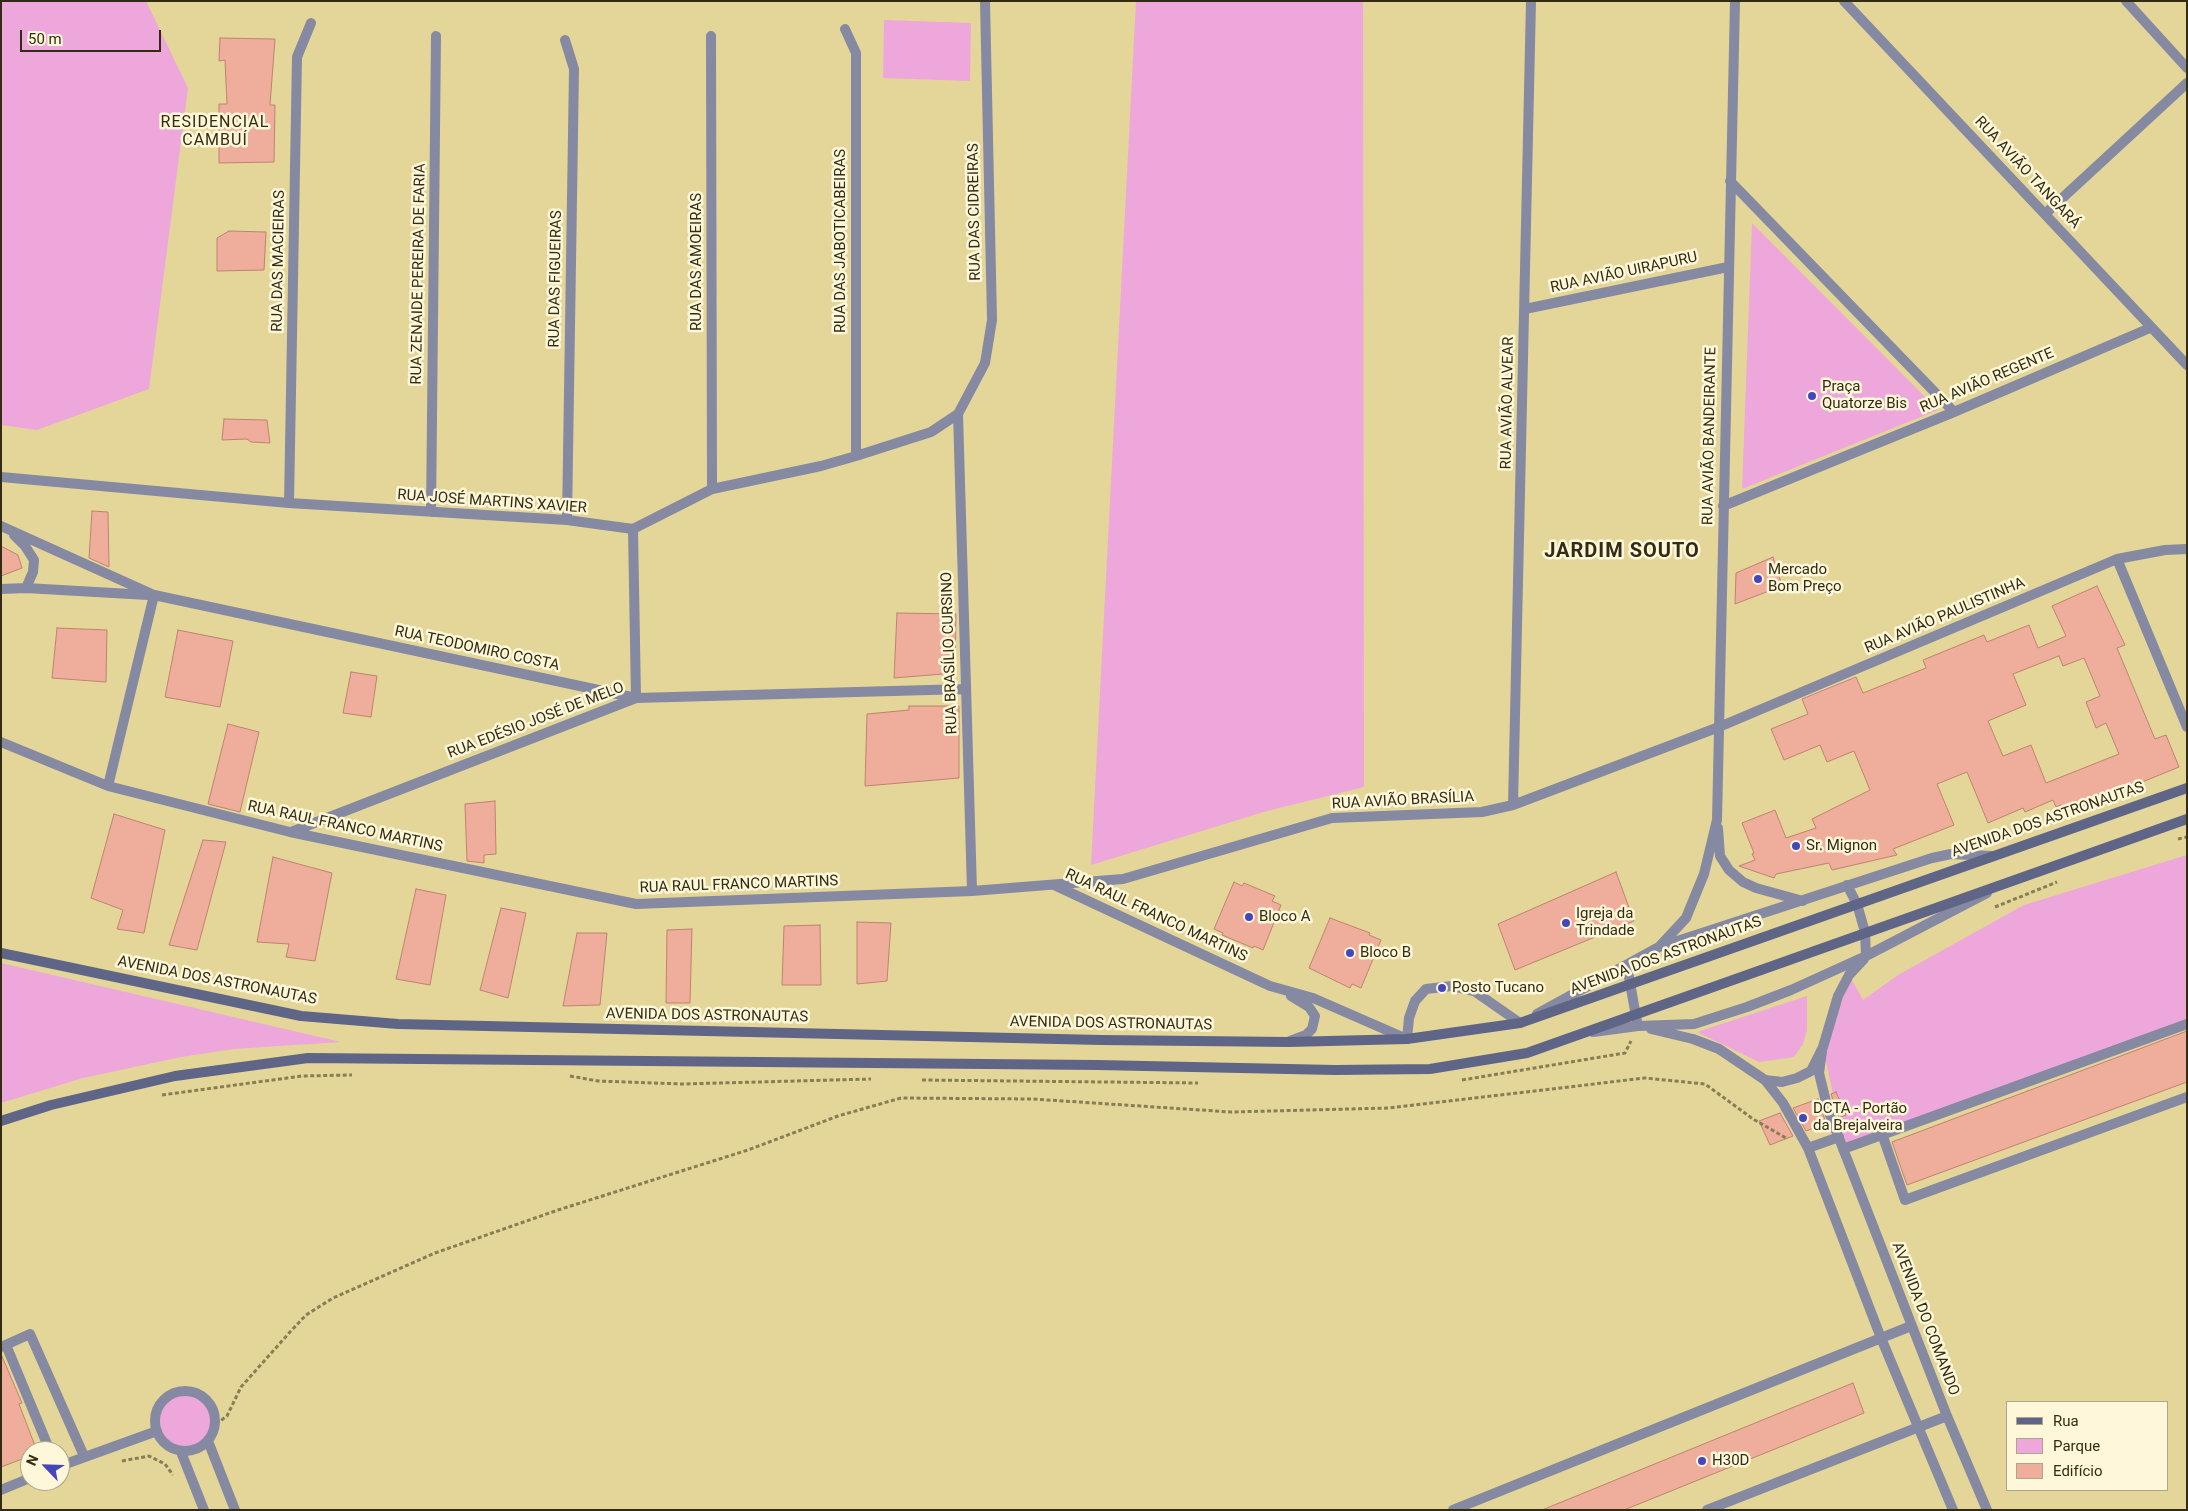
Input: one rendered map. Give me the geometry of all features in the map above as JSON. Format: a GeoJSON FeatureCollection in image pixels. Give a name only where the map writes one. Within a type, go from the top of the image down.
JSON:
{"type":"FeatureCollection","features":[{"type":"Feature","properties":{"kind":"main road","name":"AVENIDA DOS ASTRONAUTAS"},"geometry":{"type":"LineString","coordinates":[[1,953],[301,1016],[398,1024],[1091,1040],[1289,1042],[1407,1039],[1520,1023],[2187,788]]}},
{"type":"Feature","properties":{"kind":"main road"},"geometry":{"type":"LineString","coordinates":[[1,1121],[51,1105],[175,1076],[308,1058],[1078,1065],[1335,1070],[1430,1069],[1527,1052],[1585,1033],[2187,819]]}},
{"type":"Feature","properties":{"kind":"street","name":"RUA DAS CIDREIRAS"},"geometry":{"type":"LineString","coordinates":[[958,414],[985,363],[992,320],[985,1]]}},
{"type":"Feature","properties":{"kind":"street","name":"RUA AVIÃO ALVEAR"},"geometry":{"type":"LineString","coordinates":[[1512,805],[1531,1]]}},
{"type":"Feature","properties":{"kind":"street","name":"RUA AVIÃO BANDEIRANTE"},"geometry":{"type":"LineString","coordinates":[[1659,947],[1686,918],[1704,874],[1717,820],[1735,1]]}},
{"type":"Feature","properties":{"kind":"street","name":"RUA AVIÃO TANGARÁ"},"geometry":{"type":"LineString","coordinates":[[1844,1],[2150,328],[2186,364]]}},
{"type":"Feature","properties":{"kind":"street"},"geometry":{"type":"LineString","coordinates":[[2126,1],[2187,68]]}},
{"type":"Feature","properties":{"kind":"street","name":"RUA DAS MACIEIRAS"},"geometry":{"type":"LineString","coordinates":[[289,502],[297,57],[311,23]]}},
{"type":"Feature","properties":{"kind":"street","name":"RUA DAS JABOTICABEIRAS"},"geometry":{"type":"LineString","coordinates":[[845,29],[856,53],[856,456]]}},
{"type":"Feature","properties":{"kind":"street","name":"RUA ZENAIDE PEREIRA DE FARIA"},"geometry":{"type":"LineString","coordinates":[[431,512],[436,36]]}},
{"type":"Feature","properties":{"kind":"street","name":"RUA DAS AMOEIRAS"},"geometry":{"type":"LineString","coordinates":[[711,36],[712,489]]}},
{"type":"Feature","properties":{"kind":"street","name":"RUA DAS FIGUEIRAS"},"geometry":{"type":"LineString","coordinates":[[565,40],[574,68],[568,520]]}},
{"type":"Feature","properties":{"kind":"street"},"geometry":{"type":"LineString","coordinates":[[2045,214],[2187,83]]}},
{"type":"Feature","properties":{"kind":"street"},"geometry":{"type":"LineString","coordinates":[[1730,181],[1954,412]]}},
{"type":"Feature","properties":{"kind":"street","name":"RUA AVIÃO UIRAPURU"},"geometry":{"type":"LineString","coordinates":[[1525,309],[1728,267]]}},
{"type":"Feature","properties":{"kind":"street","name":"RUA AVIÃO REGENTE"},"geometry":{"type":"LineString","coordinates":[[1723,506],[1954,412],[2150,328]]}},
{"type":"Feature","properties":{"kind":"street"},"geometry":{"type":"LineString","coordinates":[[633,530],[712,489],[821,466],[856,456],[931,432],[958,414]]}},
{"type":"Feature","properties":{"kind":"street","name":"RUA BRASÍLIO CURSINO"},"geometry":{"type":"LineString","coordinates":[[958,414],[972,891]]}},
{"type":"Feature","properties":{"kind":"street","name":"RUA JOSÉ MARTINS XAVIER"},"geometry":{"type":"LineString","coordinates":[[1,477],[289,502],[568,520],[633,530]]}},
{"type":"Feature","properties":{"kind":"street"},"geometry":{"type":"LineString","coordinates":[[5,528],[24,546],[34,560],[33,572],[26,588]]}},
{"type":"Feature","properties":{"kind":"street","name":"RUA TEODOMIRO COSTA"},"geometry":{"type":"LineString","coordinates":[[5,528],[154,595],[636,698],[966,689]]}},
{"type":"Feature","properties":{"kind":"street","name":"RUA EDÉSIO JOSÉ DE MELO"},"geometry":{"type":"LineString","coordinates":[[290,832],[636,698],[633,530]]}},
{"type":"Feature","properties":{"kind":"street","name":"RUA AVIÃO PAULISTINHA"},"geometry":{"type":"LineString","coordinates":[[1719,728],[2117,559],[2165,550],[2187,550]]}},
{"type":"Feature","properties":{"kind":"street"},"geometry":{"type":"LineString","coordinates":[[2117,559],[2187,727]]}},
{"type":"Feature","properties":{"kind":"street"},"geometry":{"type":"LineString","coordinates":[[1,589],[26,588],[154,595],[108,786]]}},
{"type":"Feature","properties":{"kind":"street","name":"RUA AVIÃO BRASÍLIA"},"geometry":{"type":"LineString","coordinates":[[1053,884],[1123,879],[1332,818],[1482,812],[1512,805],[1719,728]]}},
{"type":"Feature","properties":{"kind":"street","name":"RUA RAUL FRANCO MARTINS"},"geometry":{"type":"LineString","coordinates":[[1,742],[108,786],[290,832],[636,904],[972,891],[1053,884],[1270,986],[1313,998],[1407,1039]]}},
{"type":"Feature","properties":{"kind":"street"},"geometry":{"type":"LineString","coordinates":[[1717,820],[1720,856],[1729,870],[1743,882],[1756,888],[1802,901]]}},
{"type":"Feature","properties":{"kind":"street"},"geometry":{"type":"LineString","coordinates":[[1407,1039],[1409,1018],[1415,1001],[1426,989],[1452,986],[1474,991],[1520,1023],[1659,947],[1932,858],[1951,854],[1992,856]]}},
{"type":"Feature","properties":{"kind":"street"},"geometry":{"type":"LineString","coordinates":[[1585,1033],[1638,1026],[1694,1024],[1791,990],[1866,956],[2011,881]]}},
{"type":"Feature","properties":{"kind":"street"},"geometry":{"type":"LineString","coordinates":[[1765,1080],[1782,1082],[1798,1078],[1811,1071],[1823,1047],[1838,996],[1850,975],[1866,956],[1865,932],[1857,904],[1847,885]]}},
{"type":"Feature","properties":{"kind":"street"},"geometry":{"type":"LineString","coordinates":[[1627,966],[1638,1026]]}},
{"type":"Feature","properties":{"kind":"street"},"geometry":{"type":"LineString","coordinates":[[1270,986],[1309,1007],[1315,1016],[1312,1029],[1306,1035],[1289,1042]]}},
{"type":"Feature","properties":{"kind":"street"},"geometry":{"type":"LineString","coordinates":[[1843,1149],[2187,1024]]}},
{"type":"Feature","properties":{"kind":"street"},"geometry":{"type":"LineString","coordinates":[[1638,1026],[1693,1039],[1719,1049],[1765,1080],[1783,1103],[1808,1148],[1881,1338],[1953,1510]]}},
{"type":"Feature","properties":{"kind":"street","name":"AVENIDA DO COMANDO"},"geometry":{"type":"LineString","coordinates":[[1823,1047],[1819,1073],[1828,1110],[1911,1326],[1985,1509]]}},
{"type":"Feature","properties":{"kind":"street"},"geometry":{"type":"LineString","coordinates":[[1882,1134],[1905,1200],[2187,1097]]}},
{"type":"Feature","properties":{"kind":"street"},"geometry":{"type":"LineString","coordinates":[[1808,1148],[1839,1137]]}},
{"type":"Feature","properties":{"kind":"street"},"geometry":{"type":"LineString","coordinates":[[1453,1510],[1911,1326]]}},
{"type":"Feature","properties":{"kind":"street"},"geometry":{"type":"LineString","coordinates":[[46,1441],[4,1346],[30,1334],[84,1456]]}},
{"type":"Feature","properties":{"kind":"street"},"geometry":{"type":"LineString","coordinates":[[185,1391],[199,1394],[210,1403],[216,1424],[208,1441],[200,1448],[181,1452],[166,1445],[157,1432],[156,1417],[161,1404],[171,1394],[185,1391]]}},
{"type":"Feature","properties":{"kind":"street"},"geometry":{"type":"LineString","coordinates":[[1707,1510],[1947,1416]]}},
{"type":"Feature","properties":{"kind":"street"},"geometry":{"type":"LineString","coordinates":[[70,1462],[157,1432]]}},
{"type":"Feature","properties":{"kind":"street"},"geometry":{"type":"LineString","coordinates":[[208,1441],[235,1510]]}},
{"type":"Feature","properties":{"kind":"street"},"geometry":{"type":"LineString","coordinates":[[181,1452],[204,1510]]}},
{"type":"Feature","properties":{"kind":"street"},"geometry":{"type":"LineString","coordinates":[[1,1490],[20,1482]]}},
{"type":"Feature","properties":{"kind":"path"},"geometry":{"type":"LineString","coordinates":[[2170,842],[2187,837]]}},
{"type":"Feature","properties":{"kind":"path"},"geometry":{"type":"LineString","coordinates":[[1994,907],[2066,879]]}},
{"type":"Feature","properties":{"kind":"path"},"geometry":{"type":"LineString","coordinates":[[216,1424],[227,1416],[240,1387],[290,1332],[306,1315],[333,1298],[445,1249],[558,1210],[748,1150],[838,1116],[901,1098],[1033,1099],[1231,1112],[1389,1108],[1645,1078],[1705,1084],[1753,1119],[1808,1148]]}},
{"type":"Feature","properties":{"kind":"path"},"geometry":{"type":"LineString","coordinates":[[116,1463],[148,1456],[165,1464],[177,1479]]}},
{"type":"Feature","properties":{"kind":"green space"},"geometry":{"type":"Polygon","coordinates":[[[1,1],[146,1],[188,88],[149,389],[37,430],[1,425],[1,1]]]}},
{"type":"Feature","properties":{"kind":"green space"},"geometry":{"type":"Polygon","coordinates":[[[1136,1],[1363,1],[1364,787],[1267,811],[1091,865],[1136,1]]]}},
{"type":"Feature","properties":{"kind":"green space"},"geometry":{"type":"Polygon","coordinates":[[[884,20],[971,23],[970,81],[883,78],[884,20]]]}},
{"type":"Feature","properties":{"kind":"green space"},"geometry":{"type":"Polygon","coordinates":[[[1752,223],[1938,410],[1742,489],[1752,223]]]}},
{"type":"Feature","properties":{"kind":"green space"},"geometry":{"type":"Polygon","coordinates":[[[2187,855],[2187,1019],[1844,1146],[1823,1047],[1851,978],[1863,1000],[1898,975],[2024,905],[2187,855]]]}},
{"type":"Feature","properties":{"kind":"green space"},"geometry":{"type":"Polygon","coordinates":[[[1,963],[341,1042],[234,1049],[181,1057],[83,1078],[1,1103],[1,963]]]}},
{"type":"Feature","properties":{"kind":"green space"},"geometry":{"type":"Polygon","coordinates":[[[1807,996],[1807,1030],[1803,1044],[1794,1057],[1759,1062],[1697,1032],[1807,996]]]}},
{"type":"Feature","properties":{"kind":"green space"},"geometry":{"type":"Polygon","coordinates":[[[186,1395],[200,1399],[208,1407],[212,1421],[208,1435],[200,1443],[186,1447],[172,1443],[164,1435],[160,1421],[164,1407],[172,1399],[186,1395]]]}},
{"type":"Feature","properties":{"kind":"building"},"geometry":{"type":"Polygon","coordinates":[[[220,38],[275,39],[270,105],[275,105],[274,162],[219,163],[219,104],[227,104],[225,60],[219,61],[220,38]]]}},
{"type":"Feature","properties":{"kind":"building"},"geometry":{"type":"Polygon","coordinates":[[[229,231],[266,232],[264,270],[217,271],[217,238],[229,231]]]}},
{"type":"Feature","properties":{"kind":"building"},"geometry":{"type":"Polygon","coordinates":[[[224,419],[267,420],[270,443],[251,442],[247,439],[222,440],[224,419]]]}},
{"type":"Feature","properties":{"kind":"building"},"geometry":{"type":"Polygon","coordinates":[[[92,511],[108,512],[109,567],[89,558],[92,511]]]}},
{"type":"Feature","properties":{"kind":"building"},"geometry":{"type":"Polygon","coordinates":[[[1,546],[18,555],[22,568],[1,576],[1,546]]]}},
{"type":"Feature","properties":{"kind":"building","name":"Mercado Bom Preço"},"geometry":{"type":"Polygon","coordinates":[[[1773,557],[1782,586],[1735,604],[1736,573],[1773,557]]]}},
{"type":"Feature","properties":{"kind":"building"},"geometry":{"type":"Polygon","coordinates":[[[2097,586],[2125,645],[2117,648],[2155,739],[2166,735],[2179,767],[2064,814],[2061,805],[2056,807],[2053,800],[2025,812],[2023,808],[1988,823],[1967,772],[1937,784],[1954,825],[1893,849],[1897,855],[1832,870],[1829,863],[1776,874],[1774,878],[1739,866],[1755,860],[1742,823],[1775,810],[1786,838],[1816,828],[1812,819],[1870,790],[1854,751],[1827,762],[1820,745],[1784,760],[1771,729],[1808,714],[1802,699],[1856,677],[1863,693],[1926,668],[1923,660],[1984,635],[1987,642],[2029,625],[2038,648],[2066,636],[2052,606],[2097,586]],[[2059,656],[2013,674],[2026,705],[1988,721],[2003,756],[2031,745],[2046,783],[2119,754],[2106,723],[2096,728],[2086,702],[2100,696],[2084,658],[2063,666],[2059,656]]]}},
{"type":"Feature","properties":{"kind":"building"},"geometry":{"type":"Polygon","coordinates":[[[897,613],[956,614],[955,673],[894,678],[897,613]]]}},
{"type":"Feature","properties":{"kind":"building"},"geometry":{"type":"Polygon","coordinates":[[[57,628],[107,630],[106,682],[52,678],[57,628]]]}},
{"type":"Feature","properties":{"kind":"building"},"geometry":{"type":"Polygon","coordinates":[[[178,630],[233,641],[220,707],[165,697],[178,630]]]}},
{"type":"Feature","properties":{"kind":"building"},"geometry":{"type":"Polygon","coordinates":[[[351,672],[377,676],[371,717],[343,713],[351,672]]]}},
{"type":"Feature","properties":{"kind":"building"},"geometry":{"type":"Polygon","coordinates":[[[909,706],[959,706],[959,778],[865,786],[867,714],[909,710],[909,706]]]}},
{"type":"Feature","properties":{"kind":"building"},"geometry":{"type":"Polygon","coordinates":[[[228,724],[259,732],[240,812],[208,804],[228,724]]]}},
{"type":"Feature","properties":{"kind":"building"},"geometry":{"type":"Polygon","coordinates":[[[495,801],[496,854],[484,855],[484,863],[467,861],[465,804],[495,801]]]}},
{"type":"Feature","properties":{"kind":"building"},"geometry":{"type":"Polygon","coordinates":[[[114,814],[165,830],[144,933],[117,929],[123,910],[91,898],[114,814]]]}},
{"type":"Feature","properties":{"kind":"building"},"geometry":{"type":"Polygon","coordinates":[[[203,840],[226,842],[197,950],[169,945],[203,840]]]}},
{"type":"Feature","properties":{"kind":"building"},"geometry":{"type":"Polygon","coordinates":[[[273,857],[332,873],[315,961],[286,957],[289,944],[257,942],[273,857]]]}},
{"type":"Feature","properties":{"kind":"building"},"geometry":{"type":"Polygon","coordinates":[[[1616,872],[1634,921],[1515,970],[1498,924],[1616,872]]]}},
{"type":"Feature","properties":{"kind":"building","name":"Bloco A"},"geometry":{"type":"Polygon","coordinates":[[[1234,882],[1242,886],[1244,883],[1275,896],[1272,901],[1281,905],[1263,950],[1254,946],[1253,948],[1222,935],[1223,933],[1214,929],[1234,882]]]}},
{"type":"Feature","properties":{"kind":"building"},"geometry":{"type":"Polygon","coordinates":[[[416,889],[446,895],[430,985],[396,979],[416,889]]]}},
{"type":"Feature","properties":{"kind":"building"},"geometry":{"type":"Polygon","coordinates":[[[501,908],[526,913],[508,998],[480,990],[501,908]]]}},
{"type":"Feature","properties":{"kind":"building","name":"Bloco B"},"geometry":{"type":"Polygon","coordinates":[[[1330,918],[1370,933],[1369,935],[1381,940],[1361,988],[1352,984],[1350,988],[1309,968],[1330,918]]]}},
{"type":"Feature","properties":{"kind":"building"},"geometry":{"type":"Polygon","coordinates":[[[857,922],[891,923],[887,981],[857,984],[857,922]]]}},
{"type":"Feature","properties":{"kind":"building"},"geometry":{"type":"Polygon","coordinates":[[[820,925],[821,985],[782,985],[784,926],[820,925]]]}},
{"type":"Feature","properties":{"kind":"building"},"geometry":{"type":"Polygon","coordinates":[[[692,929],[690,1003],[666,1003],[667,930],[692,929]]]}},
{"type":"Feature","properties":{"kind":"building"},"geometry":{"type":"Polygon","coordinates":[[[577,933],[607,933],[600,1005],[563,1006],[577,933]]]}},
{"type":"Feature","properties":{"kind":"building"},"geometry":{"type":"Polygon","coordinates":[[[2187,1031],[2187,1082],[1907,1185],[1892,1142],[2187,1031]]]}},
{"type":"Feature","properties":{"kind":"building"},"geometry":{"type":"Polygon","coordinates":[[[1836,1092],[1846,1115],[1839,1118],[1831,1094],[1836,1092]]]}},
{"type":"Feature","properties":{"kind":"building"},"geometry":{"type":"Polygon","coordinates":[[[1818,1099],[1826,1123],[1806,1131],[1793,1108],[1818,1099]]]}},
{"type":"Feature","properties":{"kind":"building"},"geometry":{"type":"Polygon","coordinates":[[[1780,1113],[1793,1136],[1770,1145],[1759,1121],[1780,1113]]]}},
{"type":"Feature","properties":{"kind":"building"},"geometry":{"type":"Polygon","coordinates":[[[1,1354],[22,1403],[19,1404],[33,1441],[20,1441],[20,1460],[1,1467],[1,1354]]]}},
{"type":"Feature","properties":{"kind":"building","name":"H30D"},"geometry":{"type":"Polygon","coordinates":[[[1853,1383],[1864,1413],[1624,1510],[1542,1510],[1853,1383]]]}},
{"type":"Feature","properties":{"kind":"place","name":"Praça Quatorze Bis"},"geometry":{"type":"Point","coordinates":[1812,396]}},
{"type":"Feature","properties":{"kind":"place","name":"Mercado Bom Preço"},"geometry":{"type":"Point","coordinates":[1758,579]}},
{"type":"Feature","properties":{"kind":"place","name":"Sr. Mignon"},"geometry":{"type":"Point","coordinates":[1796,846]}},
{"type":"Feature","properties":{"kind":"place","name":"Bloco A"},"geometry":{"type":"Point","coordinates":[1249,917]}},
{"type":"Feature","properties":{"kind":"place","name":"Igreja da Trindade"},"geometry":{"type":"Point","coordinates":[1566,923]}},
{"type":"Feature","properties":{"kind":"place","name":"Bloco B"},"geometry":{"type":"Point","coordinates":[1350,953]}},
{"type":"Feature","properties":{"kind":"place","name":"Posto Tucano"},"geometry":{"type":"Point","coordinates":[1442,988]}},
{"type":"Feature","properties":{"kind":"place","name":"DCTA - Portão da Brejalveira"},"geometry":{"type":"Point","coordinates":[1803,1118]}},
{"type":"Feature","properties":{"kind":"place","name":"H30D"},"geometry":{"type":"Point","coordinates":[1702,1461]}},
{"type":"Feature","properties":{"kind":"district","name":"RESIDENCIAL CAMBUÍ"},"geometry":{"type":"Point","coordinates":[215,132]}},
{"type":"Feature","properties":{"kind":"district","name":"JARDIM SOUTO"},"geometry":{"type":"Point","coordinates":[1622,552]}}]}
